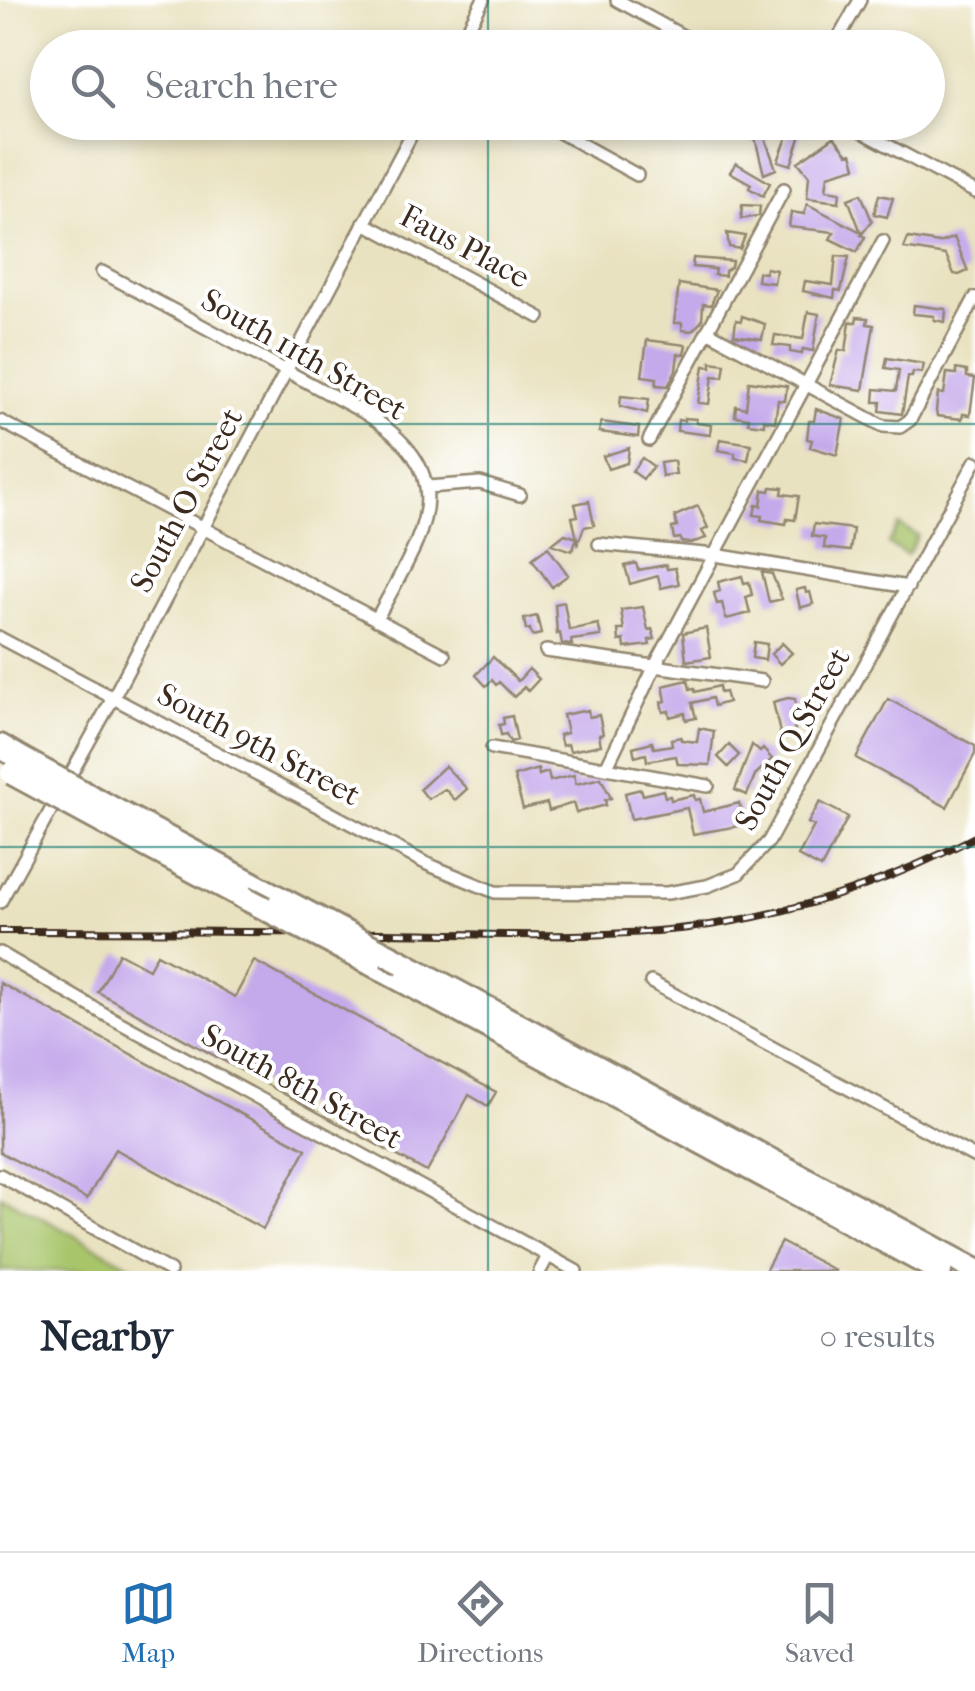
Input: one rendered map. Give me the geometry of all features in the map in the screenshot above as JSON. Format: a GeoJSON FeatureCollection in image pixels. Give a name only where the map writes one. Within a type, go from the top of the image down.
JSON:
{"type":"FeatureCollection","features":[{"type":"Feature","properties":{"kind":"highway"},"geometry":{"type":"LineString","coordinates":[[8,761],[246,898],[940,1271]]}},
{"type":"Feature","properties":{"kind":"highway"},"geometry":{"type":"LineString","coordinates":[[110,817],[281,899],[975,1270]]}},
{"type":"Feature","properties":{"kind":"street"},"geometry":{"type":"LineString","coordinates":[[468,30],[484,0]]}},
{"type":"Feature","properties":{"kind":"street"},"geometry":{"type":"LineString","coordinates":[[617,0],[672,30]]}},
{"type":"Feature","properties":{"kind":"street"},"geometry":{"type":"LineString","coordinates":[[844,30],[860,0]]}},
{"type":"Feature","properties":{"kind":"street","name":"South O Street"},"geometry":{"type":"LineString","coordinates":[[0,902],[7,878],[113,698],[408,140]]}},
{"type":"Feature","properties":{"kind":"street"},"geometry":{"type":"LineString","coordinates":[[574,140],[637,175]]}},
{"type":"Feature","properties":{"kind":"street"},"geometry":{"type":"LineString","coordinates":[[878,140],[975,192]]}},
{"type":"Feature","properties":{"kind":"street"},"geometry":{"type":"LineString","coordinates":[[649,440],[784,190]]}},
{"type":"Feature","properties":{"kind":"street","name":"Faus Place"},"geometry":{"type":"LineString","coordinates":[[364,224],[540,317]]}},
{"type":"Feature","properties":{"kind":"street"},"geometry":{"type":"LineString","coordinates":[[606,766],[656,664],[882,241]]}},
{"type":"Feature","properties":{"kind":"street","name":"South 11th Street"},"geometry":{"type":"LineString","coordinates":[[102,272],[363,412],[400,438],[423,470],[428,486]]}},
{"type":"Feature","properties":{"kind":"street"},"geometry":{"type":"LineString","coordinates":[[708,332],[883,426],[900,427],[910,420],[975,298]]}},
{"type":"Feature","properties":{"kind":"street"},"geometry":{"type":"LineString","coordinates":[[0,421],[444,655]]}},
{"type":"Feature","properties":{"kind":"street","name":"South Q Street"},"geometry":{"type":"LineString","coordinates":[[496,892],[667,893],[707,886],[738,874],[770,841],[975,462]]}},
{"type":"Feature","properties":{"kind":"street"},"geometry":{"type":"LineString","coordinates":[[376,620],[419,538],[428,486],[480,483],[520,496]]}},
{"type":"Feature","properties":{"kind":"street"},"geometry":{"type":"LineString","coordinates":[[600,544],[715,555],[908,587]]}},
{"type":"Feature","properties":{"kind":"street","name":"South 9th Street"},"geometry":{"type":"LineString","coordinates":[[0,638],[427,864],[496,892]]}},
{"type":"Feature","properties":{"kind":"street"},"geometry":{"type":"LineString","coordinates":[[546,651],[762,681]]}},
{"type":"Feature","properties":{"kind":"street"},"geometry":{"type":"LineString","coordinates":[[492,748],[708,786]]}},
{"type":"Feature","properties":{"kind":"street"},"geometry":{"type":"LineString","coordinates":[[0,869],[7,878]]}},
{"type":"Feature","properties":{"kind":"street","name":"South 8th Street"},"geometry":{"type":"LineString","coordinates":[[0,953],[576,1271]]}},
{"type":"Feature","properties":{"kind":"street"},"geometry":{"type":"LineString","coordinates":[[651,982],[975,1157]]}},
{"type":"Feature","properties":{"kind":"street"},"geometry":{"type":"LineString","coordinates":[[0,1175],[168,1270]]}},
{"type":"Feature","properties":{"kind":"street"},"geometry":{"type":"LineString","coordinates":[[540,1271],[548,1256]]}},
{"type":"Feature","properties":{"kind":"green space"},"geometry":{"type":"Polygon","coordinates":[[[899,525],[918,536],[907,555],[888,544],[899,525]]]}},
{"type":"Feature","properties":{"kind":"green space"},"geometry":{"type":"Polygon","coordinates":[[[0,1195],[140,1271],[0,1271],[0,1195]]]}},
{"type":"Feature","properties":{"kind":"building"},"geometry":{"type":"Polygon","coordinates":[[[756,140],[766,140],[776,169],[764,174],[756,140]]]}},
{"type":"Feature","properties":{"kind":"building"},"geometry":{"type":"Polygon","coordinates":[[[786,140],[799,140],[791,165],[778,161],[786,140]]]}},
{"type":"Feature","properties":{"kind":"building"},"geometry":{"type":"Polygon","coordinates":[[[830,140],[836,140],[848,154],[852,153],[856,167],[828,175],[826,190],[840,192],[839,202],[807,198],[809,176],[798,162],[830,140]]]}},
{"type":"Feature","properties":{"kind":"building"},"geometry":{"type":"Polygon","coordinates":[[[736,163],[770,183],[763,196],[730,172],[736,163]]]}},
{"type":"Feature","properties":{"kind":"building"},"geometry":{"type":"Polygon","coordinates":[[[861,194],[872,221],[861,235],[865,237],[857,252],[830,239],[834,232],[789,227],[791,212],[804,214],[807,204],[861,232],[848,199],[861,194]]]}},
{"type":"Feature","properties":{"kind":"building"},"geometry":{"type":"Polygon","coordinates":[[[879,195],[893,198],[887,217],[874,214],[879,195]]]}},
{"type":"Feature","properties":{"kind":"building"},"geometry":{"type":"Polygon","coordinates":[[[742,205],[760,206],[759,216],[741,219],[742,205]]]}},
{"type":"Feature","properties":{"kind":"building"},"geometry":{"type":"Polygon","coordinates":[[[727,233],[745,236],[740,249],[729,247],[727,233]]]}},
{"type":"Feature","properties":{"kind":"building"},"geometry":{"type":"Polygon","coordinates":[[[954,237],[968,271],[959,275],[954,274],[946,255],[904,248],[908,238],[939,243],[954,237]]]}},
{"type":"Feature","properties":{"kind":"building"},"geometry":{"type":"Polygon","coordinates":[[[836,256],[849,257],[841,291],[835,290],[834,298],[803,291],[805,281],[833,285],[836,256]]]}},
{"type":"Feature","properties":{"kind":"building"},"geometry":{"type":"Polygon","coordinates":[[[693,258],[732,261],[725,276],[714,275],[715,269],[692,267],[693,258]]]}},
{"type":"Feature","properties":{"kind":"building"},"geometry":{"type":"Polygon","coordinates":[[[766,268],[776,270],[774,283],[757,281],[758,272],[765,273],[766,268]]]}},
{"type":"Feature","properties":{"kind":"building"},"geometry":{"type":"Polygon","coordinates":[[[679,284],[717,290],[711,305],[703,304],[702,321],[692,331],[682,330],[682,323],[674,323],[679,284]]]}},
{"type":"Feature","properties":{"kind":"building"},"geometry":{"type":"Polygon","coordinates":[[[914,305],[946,309],[945,322],[934,320],[934,316],[913,314],[914,305]]]}},
{"type":"Feature","properties":{"kind":"building"},"geometry":{"type":"Polygon","coordinates":[[[808,312],[819,314],[813,351],[803,349],[802,354],[790,352],[790,347],[773,345],[775,335],[803,339],[808,312]]]}},
{"type":"Feature","properties":{"kind":"building"},"geometry":{"type":"Polygon","coordinates":[[[742,316],[765,324],[762,339],[734,335],[736,320],[741,321],[742,316]]]}},
{"type":"Feature","properties":{"kind":"building"},"geometry":{"type":"Polygon","coordinates":[[[857,317],[868,318],[867,324],[874,325],[863,390],[830,385],[839,350],[846,351],[850,322],[856,322],[857,317]]]}},
{"type":"Feature","properties":{"kind":"building"},"geometry":{"type":"Polygon","coordinates":[[[647,340],[686,345],[684,354],[678,354],[668,386],[656,385],[657,378],[642,376],[647,340]]]}},
{"type":"Feature","properties":{"kind":"building"},"geometry":{"type":"Polygon","coordinates":[[[887,358],[924,364],[922,373],[913,372],[908,377],[902,414],[880,411],[881,402],[874,402],[875,389],[896,391],[899,370],[885,368],[887,358]]]}},
{"type":"Feature","properties":{"kind":"building"},"geometry":{"type":"Polygon","coordinates":[[[711,362],[725,364],[723,377],[713,376],[709,404],[698,403],[704,366],[711,367],[711,362]]]}},
{"type":"Feature","properties":{"kind":"building"},"geometry":{"type":"Polygon","coordinates":[[[956,369],[975,378],[970,415],[963,414],[962,419],[937,416],[938,393],[944,394],[947,373],[956,374],[956,369]]]}},
{"type":"Feature","properties":{"kind":"building"},"geometry":{"type":"Polygon","coordinates":[[[749,381],[787,386],[785,401],[778,400],[775,422],[748,423],[749,418],[735,416],[736,406],[746,408],[749,381]]]}},
{"type":"Feature","properties":{"kind":"building"},"geometry":{"type":"Polygon","coordinates":[[[621,396],[649,399],[647,413],[620,406],[621,396]]]}},
{"type":"Feature","properties":{"kind":"building"},"geometry":{"type":"Polygon","coordinates":[[[816,409],[844,419],[837,455],[810,447],[809,421],[814,421],[816,409]]]}},
{"type":"Feature","properties":{"kind":"building"},"geometry":{"type":"Polygon","coordinates":[[[678,420],[711,425],[710,435],[677,431],[678,420]]]}},
{"type":"Feature","properties":{"kind":"building"},"geometry":{"type":"Polygon","coordinates":[[[601,422],[639,427],[638,437],[599,432],[601,422]]]}},
{"type":"Feature","properties":{"kind":"building"},"geometry":{"type":"Polygon","coordinates":[[[720,439],[751,444],[748,460],[718,450],[720,439]]]}},
{"type":"Feature","properties":{"kind":"building"},"geometry":{"type":"Polygon","coordinates":[[[629,448],[627,463],[608,469],[603,456],[629,448]]]}},
{"type":"Feature","properties":{"kind":"building"},"geometry":{"type":"Polygon","coordinates":[[[642,458],[653,466],[643,479],[632,471],[642,458]]]}},
{"type":"Feature","properties":{"kind":"building"},"geometry":{"type":"Polygon","coordinates":[[[674,461],[676,474],[662,476],[660,463],[674,461]]]}},
{"type":"Feature","properties":{"kind":"building"},"geometry":{"type":"Polygon","coordinates":[[[771,487],[783,488],[782,494],[799,496],[795,520],[787,519],[786,524],[754,515],[756,505],[761,506],[763,490],[770,491],[771,487]]]}},
{"type":"Feature","properties":{"kind":"building"},"geometry":{"type":"Polygon","coordinates":[[[589,501],[594,525],[584,527],[578,543],[572,517],[578,516],[575,504],[589,501]]]}},
{"type":"Feature","properties":{"kind":"building"},"geometry":{"type":"Polygon","coordinates":[[[698,506],[708,528],[702,531],[706,538],[691,543],[674,539],[675,516],[698,506]]]}},
{"type":"Feature","properties":{"kind":"building"},"geometry":{"type":"Polygon","coordinates":[[[814,524],[853,529],[850,551],[824,548],[825,538],[812,536],[814,524]]]}},
{"type":"Feature","properties":{"kind":"building"},"geometry":{"type":"Polygon","coordinates":[[[565,534],[577,538],[572,551],[552,544],[565,534]]]}},
{"type":"Feature","properties":{"kind":"building"},"geometry":{"type":"Polygon","coordinates":[[[548,547],[568,575],[552,587],[532,559],[548,547]]]}},
{"type":"Feature","properties":{"kind":"building"},"geometry":{"type":"Polygon","coordinates":[[[636,563],[638,570],[666,565],[667,569],[675,568],[679,584],[661,588],[658,576],[630,584],[625,566],[636,563]]]}},
{"type":"Feature","properties":{"kind":"building"},"geometry":{"type":"Polygon","coordinates":[[[762,572],[772,574],[782,599],[769,602],[762,572]]]}},
{"type":"Feature","properties":{"kind":"building"},"geometry":{"type":"Polygon","coordinates":[[[742,576],[744,583],[749,582],[752,595],[746,597],[750,613],[726,619],[722,603],[717,604],[714,593],[720,591],[718,582],[742,576]]]}},
{"type":"Feature","properties":{"kind":"building"},"geometry":{"type":"Polygon","coordinates":[[[805,588],[813,604],[800,608],[796,590],[805,588]]]}},
{"type":"Feature","properties":{"kind":"building"},"geometry":{"type":"Polygon","coordinates":[[[564,602],[569,630],[598,624],[601,636],[562,644],[560,633],[557,634],[555,604],[564,602]]]}},
{"type":"Feature","properties":{"kind":"building"},"geometry":{"type":"Polygon","coordinates":[[[643,607],[648,630],[652,629],[655,639],[649,640],[650,645],[625,648],[624,640],[619,641],[618,630],[624,630],[621,610],[643,607]]]}},
{"type":"Feature","properties":{"kind":"building"},"geometry":{"type":"Polygon","coordinates":[[[537,616],[541,634],[532,636],[524,619],[537,616]]]}},
{"type":"Feature","properties":{"kind":"building"},"geometry":{"type":"Polygon","coordinates":[[[706,628],[711,657],[686,661],[683,633],[706,628]]]}},
{"type":"Feature","properties":{"kind":"building"},"geometry":{"type":"Polygon","coordinates":[[[754,642],[767,644],[765,660],[752,658],[754,642]]]}},
{"type":"Feature","properties":{"kind":"building"},"geometry":{"type":"Polygon","coordinates":[[[782,643],[792,653],[780,664],[771,654],[782,643]]]}},
{"type":"Feature","properties":{"kind":"building"},"geometry":{"type":"Polygon","coordinates":[[[493,657],[518,681],[529,669],[539,679],[528,691],[524,687],[514,697],[499,682],[496,685],[492,680],[486,686],[476,675],[493,657]]]}},
{"type":"Feature","properties":{"kind":"building"},"geometry":{"type":"Polygon","coordinates":[[[688,680],[695,692],[719,686],[728,702],[714,706],[712,698],[692,703],[696,718],[686,720],[685,713],[670,717],[669,711],[663,712],[663,686],[688,680]]]}},
{"type":"Feature","properties":{"kind":"building"},"geometry":{"type":"Polygon","coordinates":[[[795,699],[797,710],[791,711],[795,730],[780,733],[773,702],[795,699]]]}},
{"type":"Feature","properties":{"kind":"building"},"geometry":{"type":"Polygon","coordinates":[[[888,699],[975,746],[975,754],[947,807],[856,758],[888,699]]]}},
{"type":"Feature","properties":{"kind":"building"},"geometry":{"type":"Polygon","coordinates":[[[588,710],[589,717],[599,715],[601,745],[570,751],[568,744],[562,746],[559,735],[567,733],[563,715],[588,710]]]}},
{"type":"Feature","properties":{"kind":"building"},"geometry":{"type":"Polygon","coordinates":[[[512,716],[517,740],[510,742],[506,734],[501,735],[499,725],[504,724],[503,718],[512,716]]]}},
{"type":"Feature","properties":{"kind":"building"},"geometry":{"type":"Polygon","coordinates":[[[699,728],[714,731],[710,765],[678,764],[676,756],[647,761],[646,754],[635,757],[633,747],[652,742],[654,748],[672,745],[671,739],[681,737],[697,742],[699,728]]]}},
{"type":"Feature","properties":{"kind":"building"},"geometry":{"type":"Polygon","coordinates":[[[729,745],[739,755],[728,767],[718,757],[729,745]]]}},
{"type":"Feature","properties":{"kind":"building"},"geometry":{"type":"Polygon","coordinates":[[[752,745],[760,752],[763,749],[772,759],[755,775],[747,795],[735,790],[752,745]]]}},
{"type":"Feature","properties":{"kind":"building"},"geometry":{"type":"Polygon","coordinates":[[[445,766],[467,789],[455,800],[445,789],[428,799],[420,789],[445,766]]]}},
{"type":"Feature","properties":{"kind":"building"},"geometry":{"type":"Polygon","coordinates":[[[538,769],[539,775],[548,772],[550,781],[574,775],[576,784],[601,778],[611,798],[605,800],[606,805],[576,813],[573,803],[549,811],[547,803],[523,809],[514,776],[538,769]]]}},
{"type":"Feature","properties":{"kind":"building"},"geometry":{"type":"Polygon","coordinates":[[[641,789],[643,795],[663,790],[671,800],[694,795],[695,800],[700,799],[703,812],[739,803],[739,826],[693,834],[687,808],[631,819],[625,793],[641,789]]]}},
{"type":"Feature","properties":{"kind":"building"},"geometry":{"type":"Polygon","coordinates":[[[820,802],[848,817],[821,868],[798,856],[814,826],[808,823],[820,802]]]}},
{"type":"Feature","properties":{"kind":"building"},"geometry":{"type":"Polygon","coordinates":[[[119,953],[149,969],[157,954],[235,997],[254,961],[496,1092],[488,1106],[469,1095],[427,1172],[98,992],[119,953]]]}},
{"type":"Feature","properties":{"kind":"building"},"geometry":{"type":"Polygon","coordinates":[[[0,983],[306,1149],[263,1229],[115,1149],[87,1199],[0,1152],[0,983]]]}},
{"type":"Feature","properties":{"kind":"building"},"geometry":{"type":"Polygon","coordinates":[[[781,1242],[836,1271],[765,1271],[781,1242]]]}},
{"type":"Feature","properties":{"kind":"railway"},"geometry":{"type":"LineString","coordinates":[[0,931],[541,935],[658,931],[733,921],[804,905],[908,869],[975,837]]}}]}
